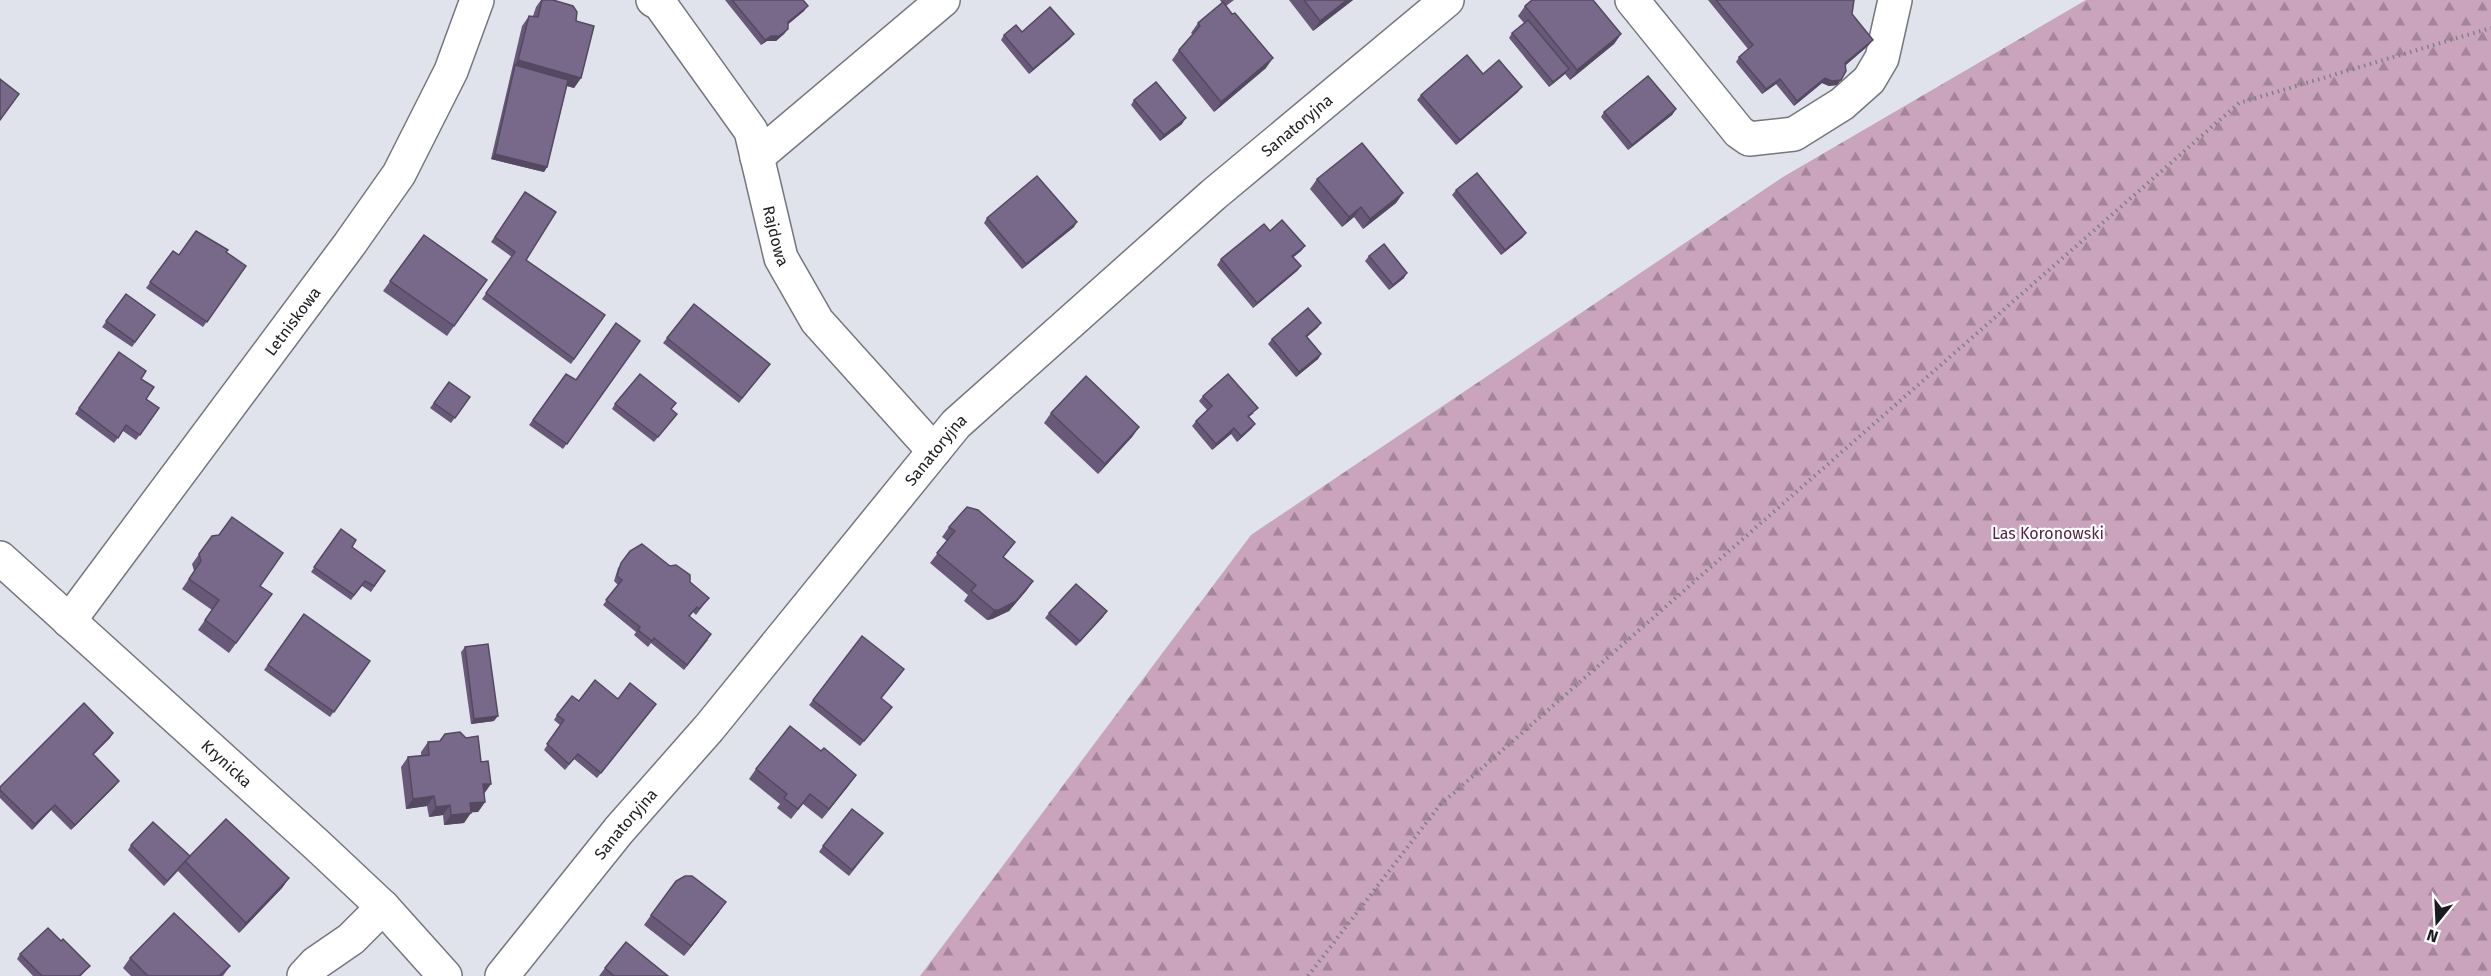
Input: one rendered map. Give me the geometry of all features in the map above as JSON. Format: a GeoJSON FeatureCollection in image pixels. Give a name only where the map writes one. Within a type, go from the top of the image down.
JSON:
{"type":"FeatureCollection","features":[{"type":"Feature","properties":{"kind":"street","name":"Letniskowa"},"geometry":{"type":"LineString","coordinates":[[69,621],[350,245],[399,174],[451,71],[477,0]]}},
{"type":"Feature","properties":{"kind":"street","name":"Rajdowa"},"geometry":{"type":"LineString","coordinates":[[653,0],[660,4],[751,131],[781,258],[817,321],[934,451]]}},
{"type":"Feature","properties":{"kind":"street"},"geometry":{"type":"LineString","coordinates":[[757,157],[943,0]]}},
{"type":"Feature","properties":{"kind":"street","name":"Sanatoryjna"},"geometry":{"type":"LineString","coordinates":[[502,976],[619,830],[709,729],[956,424],[1205,202],[1447,0]]}},
{"type":"Feature","properties":{"kind":"street"},"geometry":{"type":"LineString","coordinates":[[1632,0],[1739,132],[1749,139],[1794,134],[1842,104],[1869,80],[1882,58],[1895,0]]}},
{"type":"Feature","properties":{"kind":"street","name":"Krynicka"},"geometry":{"type":"LineString","coordinates":[[0,558],[383,907],[445,976]]}},
{"type":"Feature","properties":{"kind":"street"},"geometry":{"type":"LineString","coordinates":[[304,976],[316,963],[351,939],[383,907]]}},
{"type":"Feature","properties":{"kind":"path"},"geometry":{"type":"LineString","coordinates":[[1308,976],[1440,805],[2239,103],[2491,28]]}},
{"type":"Feature","properties":{"kind":"green space","name":"Las Koronowski"},"geometry":{"type":"Polygon","coordinates":[[[2086,0],[2491,0],[2491,976],[920,976],[1251,535],[1783,177],[2086,0]]]}},
{"type":"Feature","properties":{"kind":"building"},"geometry":{"type":"Polygon","coordinates":[[[542,0],[553,0],[573,6],[577,12],[576,21],[594,26],[581,78],[518,60],[529,16],[538,17],[542,0]]]}},
{"type":"Feature","properties":{"kind":"building"},"geometry":{"type":"Polygon","coordinates":[[[732,0],[803,0],[808,6],[788,22],[788,29],[779,36],[771,36],[765,40],[732,0]]]}},
{"type":"Feature","properties":{"kind":"building"},"geometry":{"type":"Polygon","coordinates":[[[1304,0],[1347,0],[1320,21],[1304,0]]]}},
{"type":"Feature","properties":{"kind":"building"},"geometry":{"type":"Polygon","coordinates":[[[1532,0],[1593,0],[1621,34],[1577,70],[1525,6],[1532,0]]]}},
{"type":"Feature","properties":{"kind":"building"},"geometry":{"type":"Polygon","coordinates":[[[1716,0],[1854,0],[1852,14],[1873,40],[1845,63],[1846,71],[1841,80],[1832,81],[1825,78],[1797,101],[1780,79],[1766,89],[1739,57],[1753,45],[1716,0]]]}},
{"type":"Feature","properties":{"kind":"building"},"geometry":{"type":"Polygon","coordinates":[[[1223,2],[1273,58],[1221,102],[1179,50],[1200,26],[1198,23],[1223,2]]]}},
{"type":"Feature","properties":{"kind":"building"},"geometry":{"type":"Polygon","coordinates":[[[1050,7],[1074,34],[1033,69],[1004,35],[1016,25],[1022,32],[1050,7]]]}},
{"type":"Feature","properties":{"kind":"building"},"geometry":{"type":"Polygon","coordinates":[[[1528,20],[1569,69],[1553,82],[1512,33],[1528,20]]]}},
{"type":"Feature","properties":{"kind":"building"},"geometry":{"type":"Polygon","coordinates":[[[1467,55],[1483,74],[1499,60],[1522,87],[1460,140],[1421,95],[1467,55]]]}},
{"type":"Feature","properties":{"kind":"building"},"geometry":{"type":"Polygon","coordinates":[[[515,65],[568,80],[547,167],[495,154],[515,65]]]}},
{"type":"Feature","properties":{"kind":"building"},"geometry":{"type":"Polygon","coordinates":[[[1648,76],[1676,109],[1632,145],[1604,112],[1648,76]]]}},
{"type":"Feature","properties":{"kind":"building"},"geometry":{"type":"Polygon","coordinates":[[[0,79],[19,94],[0,120],[0,79]]]}},
{"type":"Feature","properties":{"kind":"building"},"geometry":{"type":"Polygon","coordinates":[[[1156,82],[1186,118],[1164,135],[1134,100],[1156,82]]]}},
{"type":"Feature","properties":{"kind":"building"},"geometry":{"type":"Polygon","coordinates":[[[1362,143],[1403,193],[1370,219],[1361,207],[1349,217],[1317,179],[1362,143]]]}},
{"type":"Feature","properties":{"kind":"building"},"geometry":{"type":"Polygon","coordinates":[[[1477,173],[1526,233],[1505,250],[1456,190],[1477,173]]]}},
{"type":"Feature","properties":{"kind":"building"},"geometry":{"type":"Polygon","coordinates":[[[1037,176],[1077,222],[1026,264],[987,218],[1037,176]]]}},
{"type":"Feature","properties":{"kind":"building"},"geometry":{"type":"Polygon","coordinates":[[[525,192],[556,212],[526,260],[605,315],[574,359],[486,293],[515,252],[495,237],[525,192]]]}},
{"type":"Feature","properties":{"kind":"building"},"geometry":{"type":"Polygon","coordinates":[[[1282,220],[1305,246],[1292,256],[1301,266],[1257,303],[1221,259],[1264,224],[1270,231],[1282,220]]]}},
{"type":"Feature","properties":{"kind":"building"},"geometry":{"type":"Polygon","coordinates":[[[196,231],[228,250],[226,252],[246,266],[207,322],[150,282],[173,251],[179,255],[196,231]]]}},
{"type":"Feature","properties":{"kind":"building"},"geometry":{"type":"Polygon","coordinates":[[[424,235],[487,280],[454,326],[390,281],[424,235]]]}},
{"type":"Feature","properties":{"kind":"building"},"geometry":{"type":"Polygon","coordinates":[[[1384,244],[1407,273],[1393,285],[1369,256],[1384,244]]]}},
{"type":"Feature","properties":{"kind":"building"},"geometry":{"type":"Polygon","coordinates":[[[126,294],[155,315],[135,342],[106,321],[126,294]]]}},
{"type":"Feature","properties":{"kind":"building"},"geometry":{"type":"Polygon","coordinates":[[[694,304],[770,364],[742,398],[667,338],[694,304]]]}},
{"type":"Feature","properties":{"kind":"building"},"geometry":{"type":"Polygon","coordinates":[[[1308,308],[1321,323],[1306,336],[1321,354],[1299,372],[1272,339],[1308,308]]]}},
{"type":"Feature","properties":{"kind":"building"},"geometry":{"type":"Polygon","coordinates":[[[616,323],[640,341],[567,444],[533,420],[566,374],[576,380],[616,323]]]}},
{"type":"Feature","properties":{"kind":"building"},"geometry":{"type":"Polygon","coordinates":[[[119,352],[146,371],[141,379],[154,387],[146,399],[159,408],[140,435],[126,425],[118,438],[79,408],[119,352]]]}},
{"type":"Feature","properties":{"kind":"building"},"geometry":{"type":"Polygon","coordinates":[[[640,374],[676,403],[671,409],[677,414],[658,437],[615,404],[640,374]]]}},
{"type":"Feature","properties":{"kind":"building"},"geometry":{"type":"Polygon","coordinates":[[[1228,374],[1258,408],[1248,416],[1255,424],[1241,436],[1234,428],[1216,444],[1196,421],[1212,406],[1203,396],[1228,374]]]}},
{"type":"Feature","properties":{"kind":"building"},"geometry":{"type":"Polygon","coordinates":[[[1086,376],[1139,427],[1105,464],[1051,413],[1086,376]]]}},
{"type":"Feature","properties":{"kind":"building"},"geometry":{"type":"Polygon","coordinates":[[[449,382],[470,397],[455,418],[434,403],[449,382]]]}},
{"type":"Feature","properties":{"kind":"building"},"geometry":{"type":"Polygon","coordinates":[[[967,507],[978,510],[1015,542],[1003,557],[1033,581],[1016,601],[999,610],[994,610],[971,591],[976,585],[937,553],[955,531],[949,527],[967,507]]]}},
{"type":"Feature","properties":{"kind":"building"},"geometry":{"type":"Polygon","coordinates":[[[232,517],[283,553],[260,586],[272,594],[236,643],[205,620],[219,600],[189,579],[201,561],[199,554],[212,536],[219,535],[232,517]]]}},
{"type":"Feature","properties":{"kind":"building"},"geometry":{"type":"Polygon","coordinates":[[[341,529],[356,540],[352,547],[385,571],[374,586],[365,581],[354,595],[314,567],[341,529]]]}},
{"type":"Feature","properties":{"kind":"building"},"geometry":{"type":"Polygon","coordinates":[[[642,544],[670,566],[676,565],[690,575],[690,582],[709,598],[689,616],[711,634],[687,665],[654,638],[652,641],[638,630],[640,627],[606,600],[622,580],[617,576],[621,563],[630,551],[642,544]]]}},
{"type":"Feature","properties":{"kind":"building"},"geometry":{"type":"Polygon","coordinates":[[[1076,584],[1107,611],[1080,641],[1049,613],[1076,584]]]}},
{"type":"Feature","properties":{"kind":"building"},"geometry":{"type":"Polygon","coordinates":[[[304,614],[370,661],[334,712],[268,665],[304,614]]]}},
{"type":"Feature","properties":{"kind":"building"},"geometry":{"type":"Polygon","coordinates":[[[862,636],[904,669],[881,698],[892,707],[864,741],[813,700],[862,636]]]}},
{"type":"Feature","properties":{"kind":"building"},"geometry":{"type":"Polygon","coordinates":[[[488,644],[498,716],[474,719],[465,647],[488,644]]]}},
{"type":"Feature","properties":{"kind":"building"},"geometry":{"type":"Polygon","coordinates":[[[595,680],[618,699],[630,683],[656,704],[601,773],[578,754],[569,764],[547,744],[564,720],[557,715],[572,696],[579,701],[595,680]]]}},
{"type":"Feature","properties":{"kind":"building"},"geometry":{"type":"Polygon","coordinates":[[[84,703],[113,733],[93,754],[119,781],[75,825],[55,805],[35,824],[0,790],[0,787],[84,703]]]}},
{"type":"Feature","properties":{"kind":"building"},"geometry":{"type":"Polygon","coordinates":[[[790,726],[821,751],[824,748],[856,775],[829,809],[810,794],[798,809],[784,798],[787,794],[756,769],[790,726]]]}},
{"type":"Feature","properties":{"kind":"building"},"geometry":{"type":"Polygon","coordinates":[[[460,732],[466,738],[478,736],[481,762],[488,761],[491,784],[483,784],[485,802],[470,803],[471,813],[451,815],[450,805],[436,807],[434,796],[413,799],[408,757],[429,755],[428,742],[440,741],[445,734],[460,732]]]}},
{"type":"Feature","properties":{"kind":"building"},"geometry":{"type":"Polygon","coordinates":[[[852,809],[883,833],[852,870],[823,846],[852,809]]]}},
{"type":"Feature","properties":{"kind":"building"},"geometry":{"type":"Polygon","coordinates":[[[226,819],[289,878],[246,923],[185,861],[226,819]]]}},
{"type":"Feature","properties":{"kind":"building"},"geometry":{"type":"Polygon","coordinates":[[[153,822],[190,856],[167,881],[131,845],[153,822]]]}},
{"type":"Feature","properties":{"kind":"building"},"geometry":{"type":"Polygon","coordinates":[[[685,876],[692,876],[726,902],[691,946],[651,915],[676,881],[685,876]]]}},
{"type":"Feature","properties":{"kind":"building"},"geometry":{"type":"Polygon","coordinates":[[[174,913],[230,966],[219,976],[148,976],[130,958],[174,913]]]}},
{"type":"Feature","properties":{"kind":"building"},"geometry":{"type":"Polygon","coordinates":[[[48,928],[61,941],[63,939],[90,966],[79,976],[42,976],[20,954],[48,928]]]}},
{"type":"Feature","properties":{"kind":"building"},"geometry":{"type":"Polygon","coordinates":[[[626,942],[668,976],[614,976],[605,968],[626,942]]]}}]}
